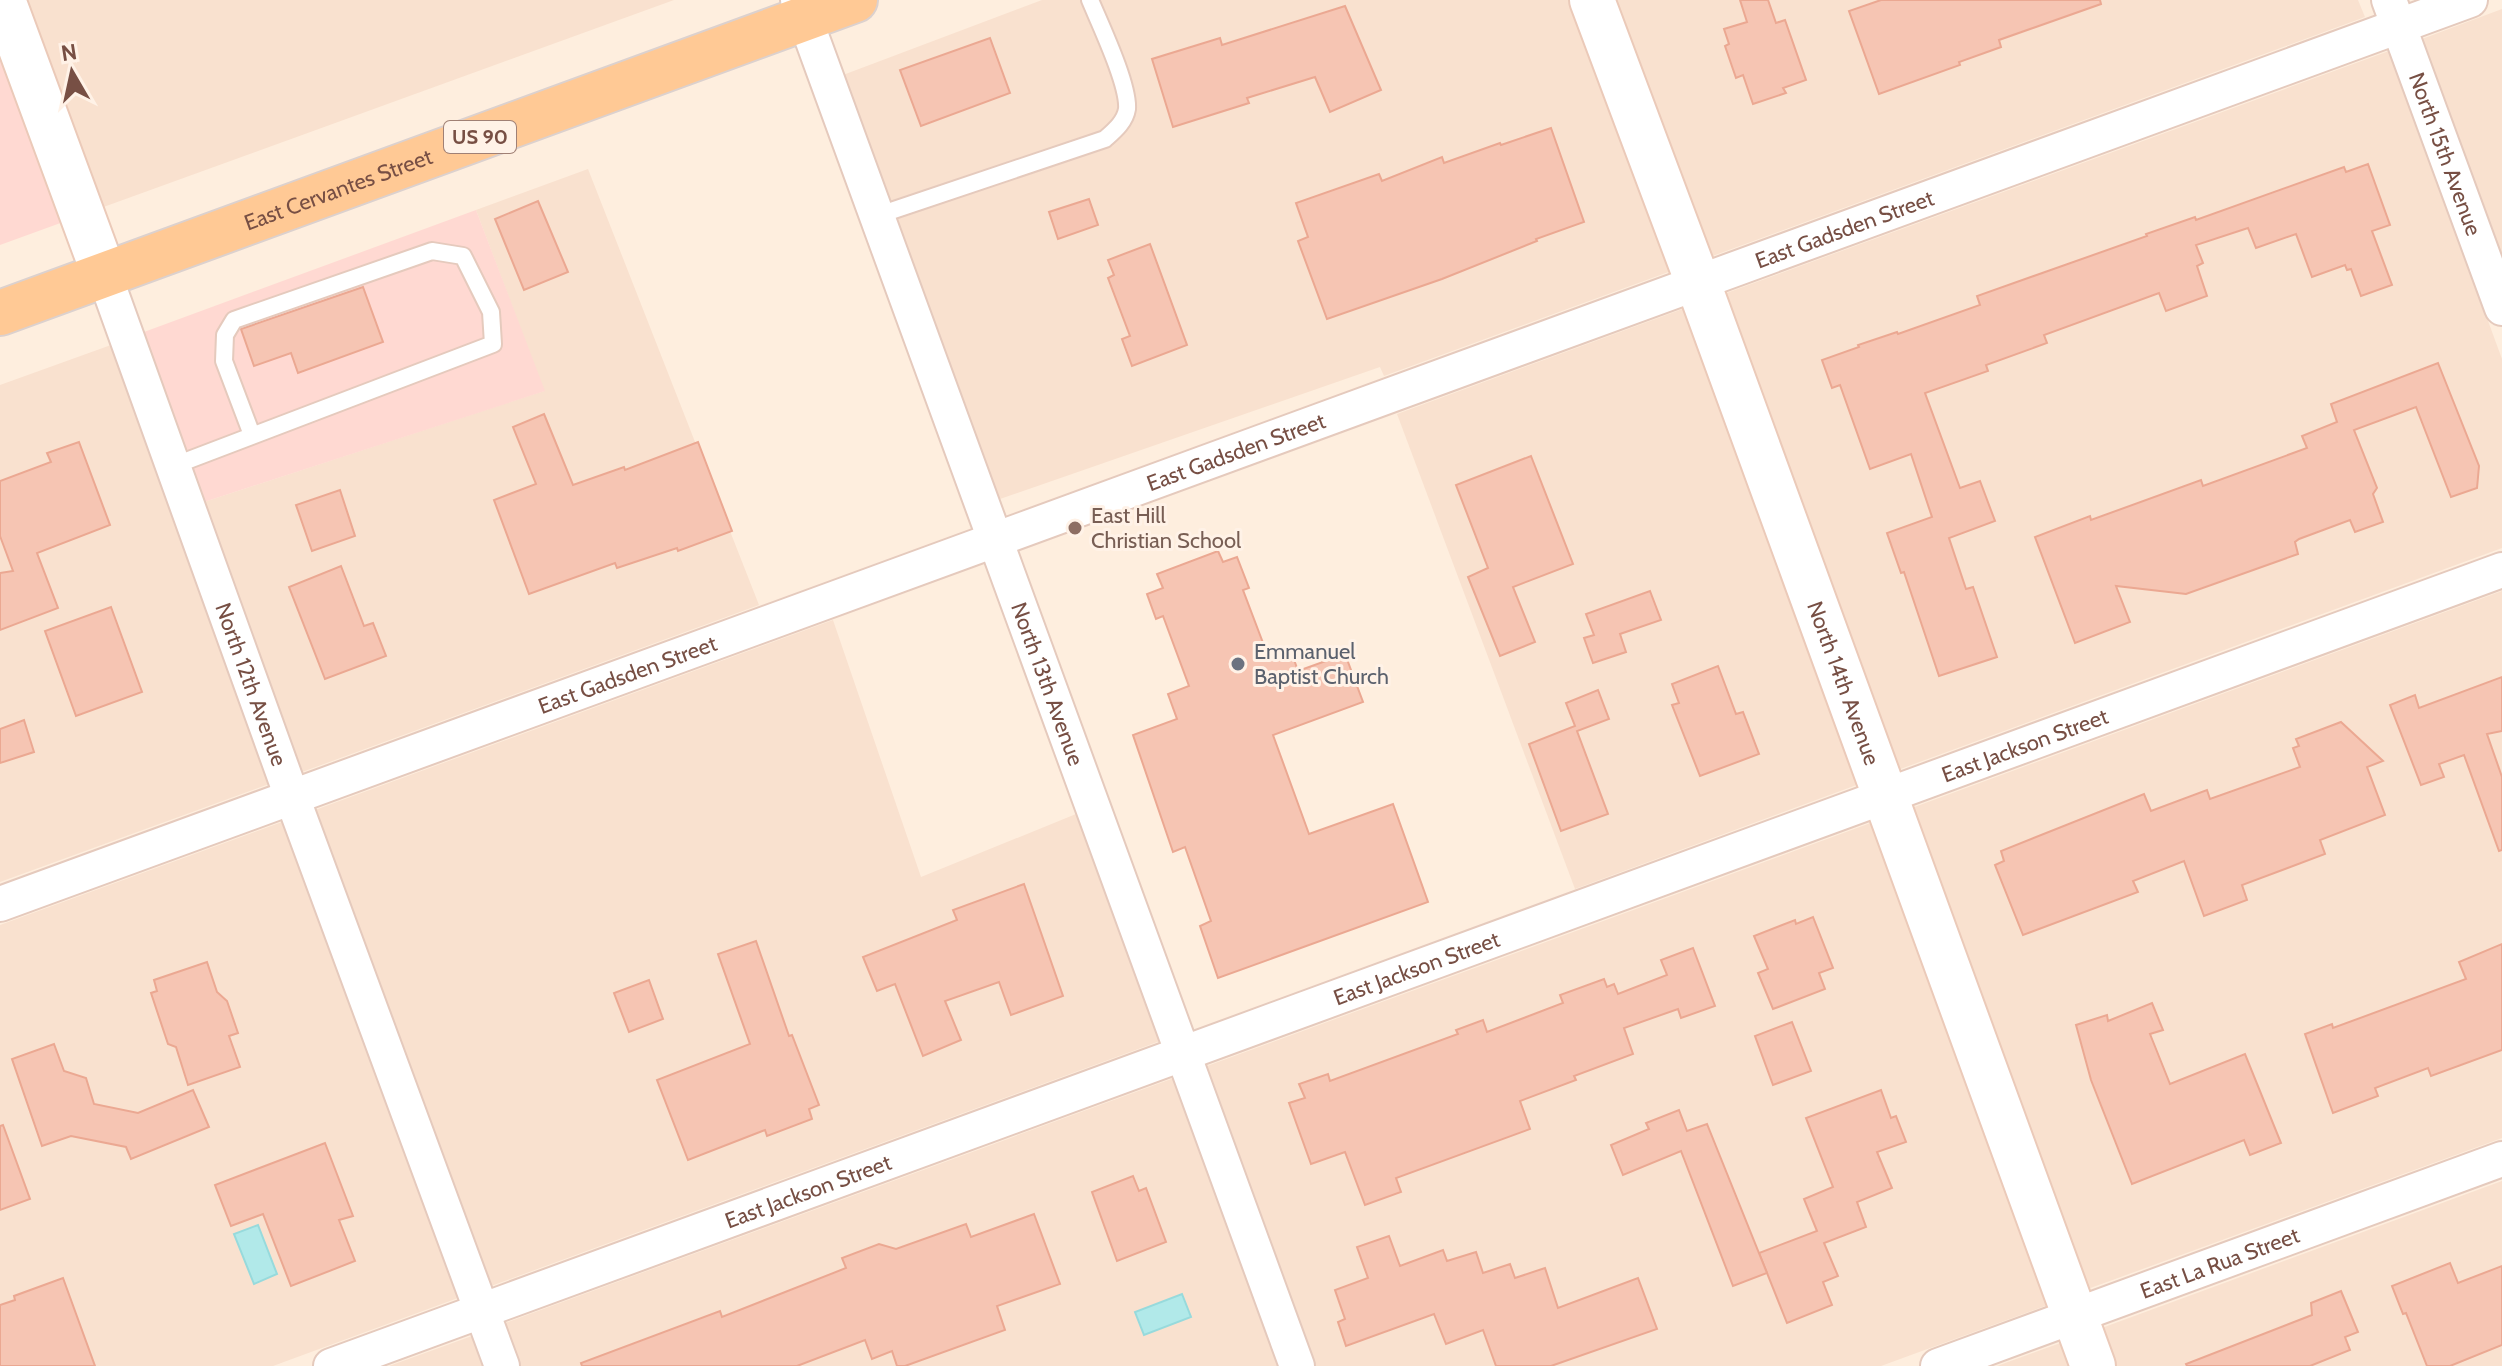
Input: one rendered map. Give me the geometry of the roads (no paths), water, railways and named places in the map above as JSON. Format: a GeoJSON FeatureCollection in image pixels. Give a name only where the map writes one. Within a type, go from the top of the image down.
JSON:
{"type":"FeatureCollection","features":[{"type":"Feature","properties":{"kind":"main road","name":"East Cervantes Street"},"geometry":{"type":"LineString","coordinates":[[0,313],[801,9],[855,0]]}},
{"type":"Feature","properties":{"kind":"street","name":"North 12th Avenue"},"geometry":{"type":"LineString","coordinates":[[3,0],[502,1366]]}},
{"type":"Feature","properties":{"kind":"street","name":"North 14th Avenue"},"geometry":{"type":"LineString","coordinates":[[1592,0],[2093,1366]]}},
{"type":"Feature","properties":{"kind":"street","name":"East Gadsden Street"},"geometry":{"type":"LineString","coordinates":[[0,904],[1698,283],[2394,13],[2470,0]]}},
{"type":"Feature","properties":{"kind":"street","name":"North 13th Avenue"},"geometry":{"type":"LineString","coordinates":[[801,9],[1297,1366]]}},
{"type":"Feature","properties":{"kind":"street","name":"North 15th Avenue"},"geometry":{"type":"LineString","coordinates":[[2394,13],[2502,308]]}},
{"type":"Feature","properties":{"kind":"street","name":"East Jackson Street"},"geometry":{"type":"LineString","coordinates":[[331,1366],[2502,570]]}},
{"type":"Feature","properties":{"kind":"street","name":"East La Rua Street"},"geometry":{"type":"LineString","coordinates":[[1938,1366],[2502,1159]]}},
{"type":"Feature","properties":{"kind":"lane"},"geometry":{"type":"LineString","coordinates":[[876,216],[1105,139],[1121,123],[1127,108],[1123,85],[1090,0]]}},
{"type":"Feature","properties":{"kind":"lane"},"geometry":{"type":"LineString","coordinates":[[173,466],[493,344],[491,312],[463,256],[432,251],[234,320],[225,335],[224,361],[252,435]]}},
{"type":"Feature","properties":{"kind":"water"},"geometry":{"type":"Polygon","coordinates":[[[258,1225],[277,1274],[254,1284],[234,1234],[258,1225]]]}},
{"type":"Feature","properties":{"kind":"water"},"geometry":{"type":"Polygon","coordinates":[[[1182,1294],[1191,1317],[1144,1335],[1135,1312],[1182,1294]]]}},
{"type":"Feature","properties":{"kind":"place","name":"East Hill Christian School"},"geometry":{"type":"Point","coordinates":[1075,528]}},
{"type":"Feature","properties":{"kind":"place","name":"Emmanuel Baptist Church"},"geometry":{"type":"Point","coordinates":[1238,664]}}]}
